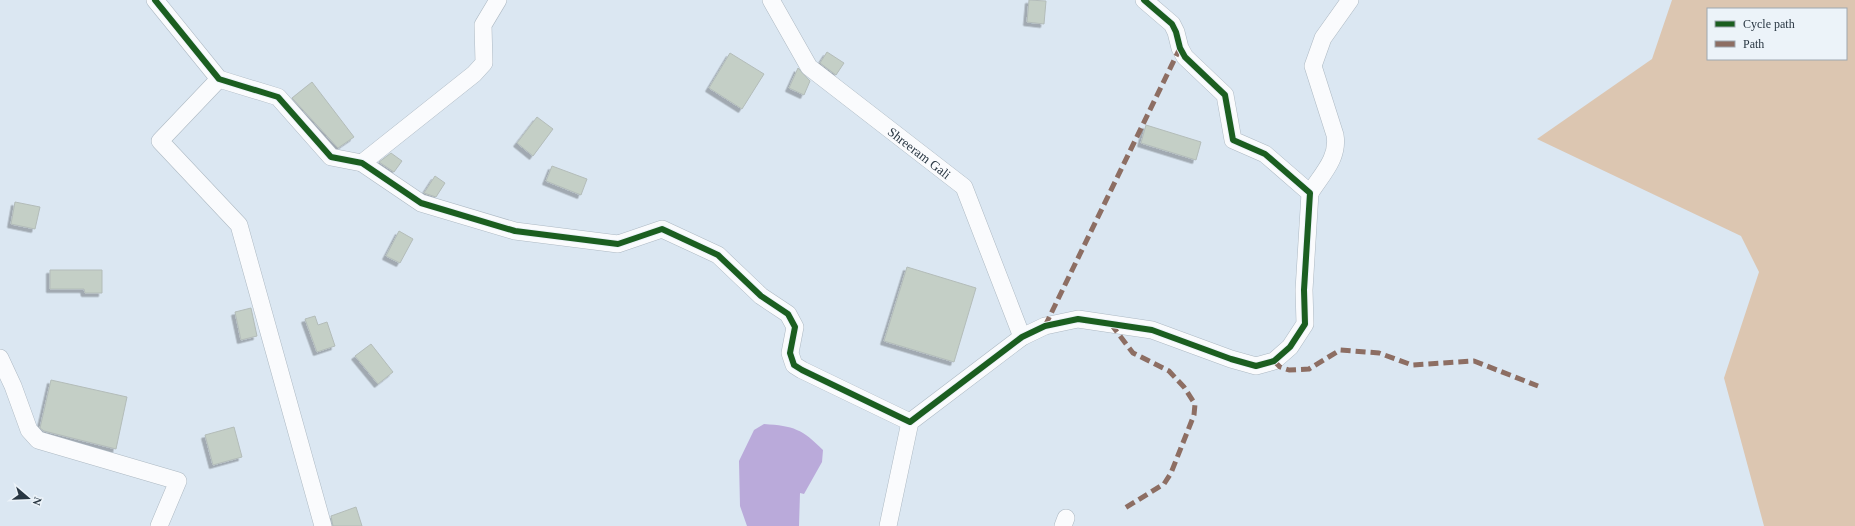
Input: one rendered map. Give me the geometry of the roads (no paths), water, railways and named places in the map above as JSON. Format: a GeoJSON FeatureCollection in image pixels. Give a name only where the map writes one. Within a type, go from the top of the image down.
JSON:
{"type":"FeatureCollection","features":[{"type":"Feature","properties":{"kind":"street"},"geometry":{"type":"LineString","coordinates":[[155,0],[219,79],[278,97],[331,157],[362,163],[421,203],[515,230],[618,244],[662,229],[718,255],[761,296],[788,314],[795,327],[790,353],[794,365],[910,422]]}},
{"type":"Feature","properties":{"kind":"street"},"geometry":{"type":"LineString","coordinates":[[362,163],[474,74],[484,63],[483,25],[498,0]]}},
{"type":"Feature","properties":{"kind":"street","name":"Shreeram Gali"},"geometry":{"type":"LineString","coordinates":[[771,0],[809,67],[964,187],[1022,337]]}},
{"type":"Feature","properties":{"kind":"street"},"geometry":{"type":"LineString","coordinates":[[1144,0],[1172,24],[1176,32],[1180,48],[1185,57],[1225,95],[1233,140],[1265,154],[1310,193]]}},
{"type":"Feature","properties":{"kind":"street"},"geometry":{"type":"LineString","coordinates":[[888,526],[910,422],[1022,337],[1045,326],[1078,319],[1152,330],[1230,359],[1256,366],[1274,361],[1290,347],[1305,324],[1304,290],[1310,193],[1335,156],[1337,146],[1335,135],[1313,66],[1323,38],[1350,0]]}},
{"type":"Feature","properties":{"kind":"street"},"geometry":{"type":"LineString","coordinates":[[219,79],[160,141],[239,225],[324,526]]}},
{"type":"Feature","properties":{"kind":"street"},"geometry":{"type":"LineString","coordinates":[[0,358],[13,386],[29,430],[38,440],[178,481],[159,526]]}}]}
